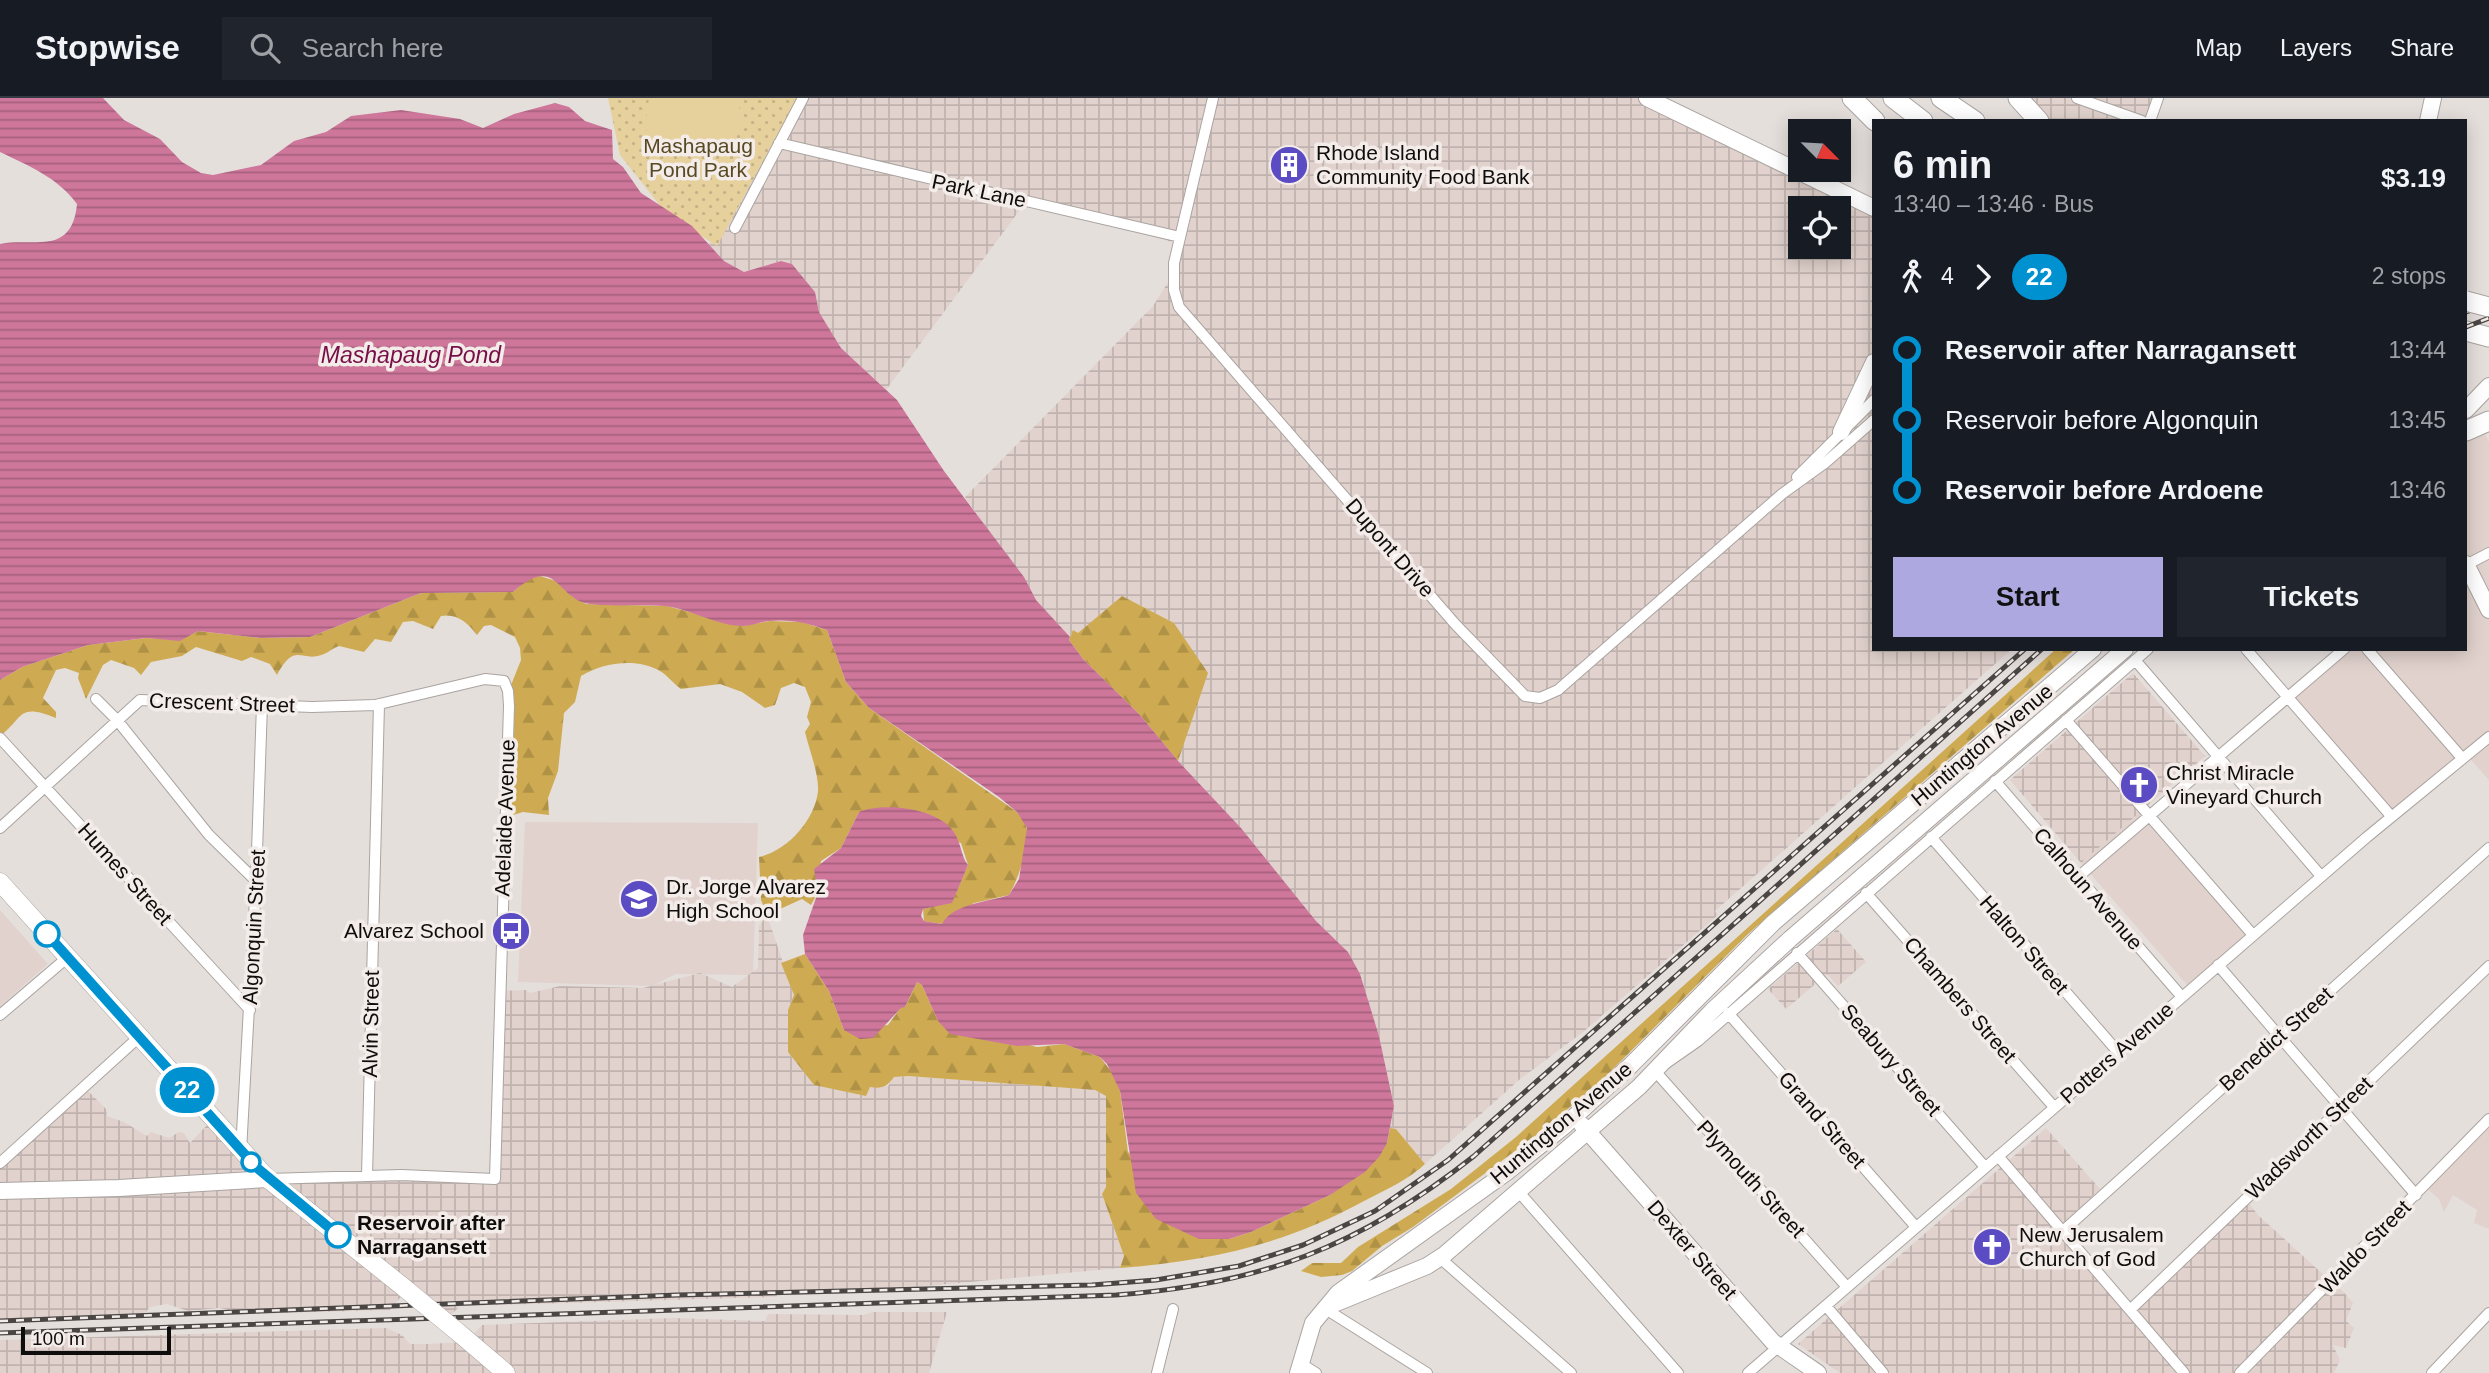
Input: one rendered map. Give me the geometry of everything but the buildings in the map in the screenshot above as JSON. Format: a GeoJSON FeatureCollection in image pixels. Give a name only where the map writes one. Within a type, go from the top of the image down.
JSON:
{"type":"FeatureCollection","features":[{"type":"Feature","properties":{"kind":"highway"},"geometry":{"type":"LineString","coordinates":[[1852,98],[1873,119]]}},
{"type":"Feature","properties":{"kind":"highway"},"geometry":{"type":"LineString","coordinates":[[1893,98],[1920,119]]}},
{"type":"Feature","properties":{"kind":"highway"},"geometry":{"type":"LineString","coordinates":[[1941,98],[1972,119]]}},
{"type":"Feature","properties":{"kind":"highway"},"geometry":{"type":"LineString","coordinates":[[2018,98],[2037,119]]}},
{"type":"Feature","properties":{"kind":"highway"},"geometry":{"type":"LineString","coordinates":[[2467,301],[2489,307]]}},
{"type":"Feature","properties":{"kind":"highway"},"geometry":{"type":"LineString","coordinates":[[2467,331],[2489,337]]}},
{"type":"Feature","properties":{"kind":"highway"},"geometry":{"type":"LineString","coordinates":[[2467,431],[2489,421]]}},
{"type":"Feature","properties":{"kind":"main road"},"geometry":{"type":"LineString","coordinates":[[1647,98],[1677,104],[1872,207]]}},
{"type":"Feature","properties":{"kind":"main road"},"geometry":{"type":"LineString","coordinates":[[2428,119],[2433,98]]}},
{"type":"Feature","properties":{"kind":"main road"},"geometry":{"type":"LineString","coordinates":[[1841,432],[1872,366]]}},
{"type":"Feature","properties":{"kind":"main road"},"geometry":{"type":"LineString","coordinates":[[2467,409],[2489,386]]}},
{"type":"Feature","properties":{"kind":"main road"},"geometry":{"type":"LineString","coordinates":[[2467,567],[2489,610]]}},
{"type":"Feature","properties":{"kind":"main road","name":"Huntington Avenue"},"geometry":{"type":"LineString","coordinates":[[1324,1308],[1349,1284],[1507,1172],[1575,1117],[1631,1065],[1760,935],[2088,652]]}},
{"type":"Feature","properties":{"kind":"main road","name":"Huntington Avenue"},"geometry":{"type":"LineString","coordinates":[[1324,1308],[1440,1258],[1655,1071],[1712,1011],[1790,939],[2127,652]]}},
{"type":"Feature","properties":{"kind":"main road"},"geometry":{"type":"LineString","coordinates":[[0,882],[268,1179],[459,1333],[499,1370]]}},
{"type":"Feature","properties":{"kind":"main road","name":"Dexter Street"},"geometry":{"type":"LineString","coordinates":[[1575,1117],[1779,1346],[1818,1373]]}},
{"type":"Feature","properties":{"kind":"main road"},"geometry":{"type":"LineString","coordinates":[[0,1191],[119,1188],[268,1179]]}},
{"type":"Feature","properties":{"kind":"main road"},"geometry":{"type":"LineString","coordinates":[[1299,1368],[1309,1330],[1324,1308]]}},
{"type":"Feature","properties":{"kind":"street"},"geometry":{"type":"LineString","coordinates":[[735,228],[803,98]]}},
{"type":"Feature","properties":{"kind":"street","name":"Dupont Drive"},"geometry":{"type":"LineString","coordinates":[[1213,98],[1180,237],[1173,281],[1176,299],[1187,318],[1489,661],[1525,696],[1540,698],[1558,690],[1783,494],[1825,463],[1872,422]]}},
{"type":"Feature","properties":{"kind":"street"},"geometry":{"type":"LineString","coordinates":[[2077,98],[2136,119]]}},
{"type":"Feature","properties":{"kind":"street"},"geometry":{"type":"LineString","coordinates":[[2151,119],[2158,98]]}},
{"type":"Feature","properties":{"kind":"street","name":"Park Lane"},"geometry":{"type":"LineString","coordinates":[[779,143],[1180,237]]}},
{"type":"Feature","properties":{"kind":"street","name":"Dupont Drive"},"geometry":{"type":"LineString","coordinates":[[1783,494],[1872,402]]}},
{"type":"Feature","properties":{"kind":"street"},"geometry":{"type":"LineString","coordinates":[[2467,564],[2489,553]]}},
{"type":"Feature","properties":{"kind":"street"},"geometry":{"type":"LineString","coordinates":[[2248,651],[2391,816]]}},
{"type":"Feature","properties":{"kind":"street"},"geometry":{"type":"LineString","coordinates":[[2078,877],[2342,651]]}},
{"type":"Feature","properties":{"kind":"street"},"geometry":{"type":"LineString","coordinates":[[2369,651],[2462,758]]}},
{"type":"Feature","properties":{"kind":"street"},"geometry":{"type":"LineString","coordinates":[[2127,652],[2321,876]]}},
{"type":"Feature","properties":{"kind":"street","name":"Huntington Avenue"},"geometry":{"type":"LineString","coordinates":[[1655,1071],[1693,1045],[2066,720],[2127,652]]}},
{"type":"Feature","properties":{"kind":"street","name":"Crescent Street"},"geometry":{"type":"LineString","coordinates":[[0,828],[140,700],[312,706],[379,704],[442,687],[491,679]]}},
{"type":"Feature","properties":{"kind":"street","name":"Adelaide Avenue"},"geometry":{"type":"LineString","coordinates":[[367,1176],[495,1179],[509,706],[504,681],[491,679]]}},
{"type":"Feature","properties":{"kind":"street"},"geometry":{"type":"LineString","coordinates":[[96,699],[117,720],[209,835],[256,881]]}},
{"type":"Feature","properties":{"kind":"street","name":"Algonquin Street"},"geometry":{"type":"LineString","coordinates":[[241,1151],[250,1010],[262,704]]}},
{"type":"Feature","properties":{"kind":"street","name":"Alvin Street"},"geometry":{"type":"LineString","coordinates":[[367,1176],[379,704]]}},
{"type":"Feature","properties":{"kind":"street"},"geometry":{"type":"LineString","coordinates":[[2066,720],[2253,935]]}},
{"type":"Feature","properties":{"kind":"street","name":"Potters Avenue"},"geometry":{"type":"LineString","coordinates":[[1748,1373],[2321,876],[2489,737]]}},
{"type":"Feature","properties":{"kind":"street","name":"Humes Street"},"geometry":{"type":"LineString","coordinates":[[0,738],[250,1010]]}},
{"type":"Feature","properties":{"kind":"street","name":"Calhoun Avenue"},"geometry":{"type":"LineString","coordinates":[[1995,781],[2182,997]]}},
{"type":"Feature","properties":{"kind":"street","name":"Halton Street"},"geometry":{"type":"LineString","coordinates":[[1931,837],[2118,1052]]}},
{"type":"Feature","properties":{"kind":"street","name":"Benedict Street"},"geometry":{"type":"LineString","coordinates":[[2063,1231],[2489,848]]}},
{"type":"Feature","properties":{"kind":"street","name":"Chambers Street"},"geometry":{"type":"LineString","coordinates":[[1866,893],[2054,1107]]}},
{"type":"Feature","properties":{"kind":"street","name":"Seabury Street"},"geometry":{"type":"LineString","coordinates":[[1797,953],[1985,1167]]}},
{"type":"Feature","properties":{"kind":"street"},"geometry":{"type":"LineString","coordinates":[[0,1015],[68,957]]}},
{"type":"Feature","properties":{"kind":"street"},"geometry":{"type":"LineString","coordinates":[[2218,965],[2416,1195]]}},
{"type":"Feature","properties":{"kind":"street","name":"Wadsworth Street"},"geometry":{"type":"LineString","coordinates":[[2130,1310],[2489,966]]}},
{"type":"Feature","properties":{"kind":"street","name":"Grand Street"},"geometry":{"type":"LineString","coordinates":[[1728,1013],[1916,1227]]}},
{"type":"Feature","properties":{"kind":"street"},"geometry":{"type":"LineString","coordinates":[[0,1163],[139,1037]]}},
{"type":"Feature","properties":{"kind":"street","name":"Plymouth Street"},"geometry":{"type":"LineString","coordinates":[[1655,1071],[1847,1287]]}},
{"type":"Feature","properties":{"kind":"street","name":"Waldo Street"},"geometry":{"type":"LineString","coordinates":[[2240,1373],[2489,1119]]}},
{"type":"Feature","properties":{"kind":"street"},"geometry":{"type":"LineString","coordinates":[[1998,1156],[2184,1373]]}},
{"type":"Feature","properties":{"kind":"street"},"geometry":{"type":"LineString","coordinates":[[268,1179],[367,1176]]}},
{"type":"Feature","properties":{"kind":"street"},"geometry":{"type":"LineString","coordinates":[[1518,1191],[1678,1373]]}},
{"type":"Feature","properties":{"kind":"street"},"geometry":{"type":"LineString","coordinates":[[1440,1258],[1570,1373]]}},
{"type":"Feature","properties":{"kind":"street"},"geometry":{"type":"LineString","coordinates":[[1826,1306],[1884,1373]]}},
{"type":"Feature","properties":{"kind":"street"},"geometry":{"type":"LineString","coordinates":[[1324,1308],[1427,1373]]}},
{"type":"Feature","properties":{"kind":"street"},"geometry":{"type":"LineString","coordinates":[[1157,1373],[1173,1309]]}},
{"type":"Feature","properties":{"kind":"street"},"geometry":{"type":"LineString","coordinates":[[2432,1373],[2489,1313]]}},
{"type":"Feature","properties":{"kind":"street"},"geometry":{"type":"LineString","coordinates":[[1299,1368],[1316,1373]]}},
{"type":"Feature","properties":{"kind":"shaded area"},"geometry":{"type":"Polygon","coordinates":[[[805,98],[1643,98],[1788,167],[1788,182],[1819,182],[1849,196],[1788,196],[1788,259],[1851,259],[1851,197],[1872,207],[1872,651],[2010,651],[1715,911],[1718,915],[1583,1032],[1519,1080],[1425,1164],[1396,1129],[1390,1128],[1394,1106],[1379,1036],[1348,952],[1316,921],[1241,828],[1179,762],[1180,751],[1207,673],[1174,623],[1122,596],[1078,634],[1073,631],[1070,637],[1036,600],[965,497],[1153,306],[1170,279],[1175,243],[1028,199],[886,390],[841,348],[819,312],[815,292],[792,264],[781,261],[744,272],[724,261],[708,244],[720,234],[763,150],[781,143],[805,98]]]}},
{"type":"Feature","properties":{"kind":"shaded area"},"geometry":{"type":"Polygon","coordinates":[[[2015,98],[2153,98],[2146,119],[2035,119],[2015,98]]]}},
{"type":"Feature","properties":{"kind":"shaded area"},"geometry":{"type":"Polygon","coordinates":[[[2483,430],[2489,442],[2489,780],[2464,752],[2388,815],[2286,698],[2336,651],[2467,651],[2467,436],[2483,430]]]}},
{"type":"Feature","properties":{"kind":"shaded area"},"geometry":{"type":"Polygon","coordinates":[[[2133,673],[2205,756],[2081,863],[2010,780],[2133,673]]]}},
{"type":"Feature","properties":{"kind":"shaded area"},"geometry":{"type":"Polygon","coordinates":[[[2143,809],[2252,931],[2189,987],[2081,863],[2143,809]]]}},
{"type":"Feature","properties":{"kind":"shaded area","name":"Dr. Jorge Alvarez High School"},"geometry":{"type":"Polygon","coordinates":[[[525,822],[758,823],[753,975],[676,974],[652,986],[518,982],[525,822]]]}},
{"type":"Feature","properties":{"kind":"shaded area"},"geometry":{"type":"Polygon","coordinates":[[[0,910],[48,964],[0,1006],[0,910]]]}},
{"type":"Feature","properties":{"kind":"shaded area"},"geometry":{"type":"Polygon","coordinates":[[[767,915],[794,995],[788,1010],[788,1052],[814,1085],[866,1095],[870,1087],[888,1086],[894,1077],[908,1076],[1095,1090],[1106,1096],[1106,1187],[1102,1194],[1124,1256],[1120,1268],[863,1292],[779,1291],[776,1297],[460,1306],[444,1322],[404,1293],[390,1310],[248,1314],[219,1308],[188,1311],[167,1304],[150,1307],[141,1318],[0,1321],[0,1164],[85,1088],[106,1109],[107,1116],[124,1122],[147,1136],[151,1132],[169,1138],[179,1132],[184,1133],[190,1143],[210,1122],[264,1176],[491,1180],[500,991],[526,990],[530,993],[560,986],[643,988],[700,973],[732,987],[758,968],[759,926],[767,915]]]}},
{"type":"Feature","properties":{"kind":"shaded area"},"geometry":{"type":"Polygon","coordinates":[[[1837,929],[1866,962],[1838,986],[1827,974],[1786,1009],[1768,989],[1837,929]]]}},
{"type":"Feature","properties":{"kind":"shaded area"},"geometry":{"type":"Polygon","coordinates":[[[2489,1117],[2489,1229],[2474,1223],[2477,1210],[2453,1195],[2444,1212],[2439,1199],[2423,1185],[2489,1117]]]}},
{"type":"Feature","properties":{"kind":"shaded area"},"geometry":{"type":"Polygon","coordinates":[[[2046,1128],[2100,1189],[2058,1229],[2127,1311],[2244,1197],[2258,1215],[2326,1277],[2332,1279],[2353,1303],[2346,1321],[2354,1328],[2346,1348],[2333,1345],[2340,1360],[2334,1373],[1840,1373],[1798,1344],[2046,1128]]]}},
{"type":"Feature","properties":{"kind":"shaded area"},"geometry":{"type":"Polygon","coordinates":[[[873,1312],[947,1312],[929,1373],[0,1373],[0,1340],[386,1328],[402,1335],[410,1344],[426,1344],[466,1342],[482,1325],[674,1318],[765,1321],[768,1314],[863,1315],[873,1312]]]}},
{"type":"Feature","properties":{"kind":"green space","name":"Mashapaug Pond Park"},"geometry":{"type":"Polygon","coordinates":[[[608,98],[797,98],[717,246],[666,213],[620,155],[608,98]]]}},
{"type":"Feature","properties":{"kind":"green space"},"geometry":{"type":"Polygon","coordinates":[[[649,98],[735,98],[745,121],[733,141],[656,158],[645,126],[649,98]]]}},
{"type":"Feature","properties":{"kind":"green space"},"geometry":{"type":"Polygon","coordinates":[[[540,576],[559,582],[573,597],[586,604],[667,606],[742,626],[770,621],[802,622],[827,630],[846,682],[869,708],[1017,812],[1022,819],[1026,826],[1027,841],[1016,881],[1009,895],[974,903],[942,924],[924,921],[923,909],[952,902],[968,865],[961,843],[859,812],[841,848],[821,861],[818,892],[811,905],[802,899],[767,915],[761,900],[759,857],[780,848],[798,833],[811,813],[818,791],[805,732],[810,724],[807,717],[811,702],[805,687],[794,683],[781,688],[775,705],[765,708],[742,692],[720,684],[681,689],[660,671],[640,664],[619,663],[589,671],[581,676],[575,702],[564,713],[558,771],[548,798],[549,815],[523,812],[506,817],[509,690],[521,660],[520,648],[515,637],[491,625],[484,626],[477,635],[466,623],[447,615],[441,616],[433,629],[413,621],[403,622],[391,642],[375,639],[364,652],[339,646],[316,656],[294,656],[289,658],[277,675],[270,664],[251,657],[242,661],[196,647],[182,656],[151,662],[141,675],[134,668],[111,660],[103,665],[86,699],[78,678],[79,673],[65,668],[56,670],[43,698],[56,712],[56,718],[43,713],[27,712],[0,736],[0,680],[22,667],[88,645],[146,638],[180,640],[198,631],[261,638],[310,637],[421,593],[513,592],[528,579],[540,576]]]}},
{"type":"Feature","properties":{"kind":"green space"},"geometry":{"type":"Polygon","coordinates":[[[1122,596],[1174,623],[1208,673],[1178,761],[1140,715],[1083,659],[1069,640],[1073,630],[1078,633],[1122,596]]]}},
{"type":"Feature","properties":{"kind":"green space"},"geometry":{"type":"Polygon","coordinates":[[[2054,651],[2073,651],[1748,934],[1604,1078],[1543,1130],[1413,1227],[1382,1246],[1352,1271],[1321,1277],[1301,1271],[1312,1263],[1341,1263],[1358,1247],[1451,1189],[1516,1137],[2054,651]]]}},
{"type":"Feature","properties":{"kind":"green space"},"geometry":{"type":"Polygon","coordinates":[[[805,954],[829,991],[844,1030],[888,1025],[902,1006],[905,1007],[917,982],[922,985],[938,1021],[1037,1047],[1064,1044],[1100,1057],[1114,1075],[1120,1091],[1128,1152],[1229,1239],[1251,1232],[1330,1195],[1387,1143],[1390,1128],[1396,1129],[1425,1164],[1397,1184],[1335,1216],[1276,1239],[1217,1255],[1120,1268],[1124,1256],[1102,1194],[1106,1187],[1106,1096],[1095,1090],[908,1076],[894,1077],[881,1087],[870,1087],[866,1096],[814,1085],[788,1052],[788,1010],[794,995],[781,963],[805,954]]]}},
{"type":"Feature","properties":{"kind":"water","name":"Mashapaug Pond"},"geometry":{"type":"Polygon","coordinates":[[[0,98],[103,98],[124,120],[160,139],[182,162],[201,173],[213,175],[261,165],[294,141],[326,132],[351,116],[401,110],[460,119],[483,128],[514,114],[555,103],[569,107],[585,121],[612,130],[613,159],[623,167],[641,193],[692,226],[724,261],[744,272],[781,261],[792,264],[815,292],[819,312],[841,348],[897,400],[944,471],[1024,577],[1036,600],[1070,637],[1069,640],[1083,659],[1140,715],[1179,762],[1241,828],[1316,921],[1348,952],[1360,974],[1379,1036],[1394,1106],[1387,1143],[1379,1157],[1365,1172],[1330,1195],[1251,1232],[1229,1239],[1199,1239],[1156,1219],[1136,1193],[1120,1091],[1107,1064],[1100,1057],[1064,1044],[1017,1046],[950,1034],[938,1021],[922,985],[917,982],[905,1007],[873,1038],[860,1039],[844,1030],[829,991],[805,954],[803,935],[818,892],[814,869],[841,848],[859,812],[882,808],[909,809],[935,817],[953,831],[968,865],[952,903],[923,909],[921,916],[924,921],[942,924],[947,917],[963,907],[1009,895],[1019,879],[1027,828],[1017,812],[999,797],[869,708],[846,682],[827,630],[784,621],[733,625],[665,606],[590,604],[579,601],[548,577],[539,576],[513,592],[421,593],[310,637],[261,638],[198,631],[180,641],[146,638],[88,645],[22,667],[0,680],[0,244],[59,238],[68,232],[74,221],[77,204],[51,179],[0,152],[0,98]]]}},
{"type":"Feature","properties":{"kind":"railway"},"geometry":{"type":"LineString","coordinates":[[2467,312],[2489,304]]}},
{"type":"Feature","properties":{"kind":"railway"},"geometry":{"type":"LineString","coordinates":[[2467,327],[2489,318]]}},
{"type":"Feature","properties":{"kind":"railway"},"geometry":{"type":"LineString","coordinates":[[0,1321],[678,1295],[1092,1285],[1156,1280],[1239,1266],[1303,1245],[1375,1211],[1448,1160],[2023,651]]}},
{"type":"Feature","properties":{"kind":"railway"},"geometry":{"type":"LineString","coordinates":[[0,1333],[1116,1295],[1169,1290],[1217,1281],[1307,1256],[1390,1215],[1474,1156],[2040,651]]}},
{"type":"Feature","properties":{"kind":"bus line","name":"22"},"geometry":{"type":"LineString","coordinates":[[47,934],[256,1167],[338,1235]]}},
{"type":"Feature","properties":{"kind":"place","name":"Rhode Island Community Food Bank"},"geometry":{"type":"Point","coordinates":[1289,165]}},
{"type":"Feature","properties":{"kind":"place","name":"Christ Miracle Vineyard Church"},"geometry":{"type":"Point","coordinates":[2139,785]}},
{"type":"Feature","properties":{"kind":"place","name":"Dr. Jorge Alvarez High School"},"geometry":{"type":"Point","coordinates":[639,899]}},
{"type":"Feature","properties":{"kind":"place","name":"Alvarez School"},"geometry":{"type":"Point","coordinates":[511,931]}},
{"type":"Feature","properties":{"kind":"place","name":"Reservoir after Narragansett"},"geometry":{"type":"Point","coordinates":[338,1235]}},
{"type":"Feature","properties":{"kind":"place","name":"New Jerusalem Church of God"},"geometry":{"type":"Point","coordinates":[1992,1247]}}]}
